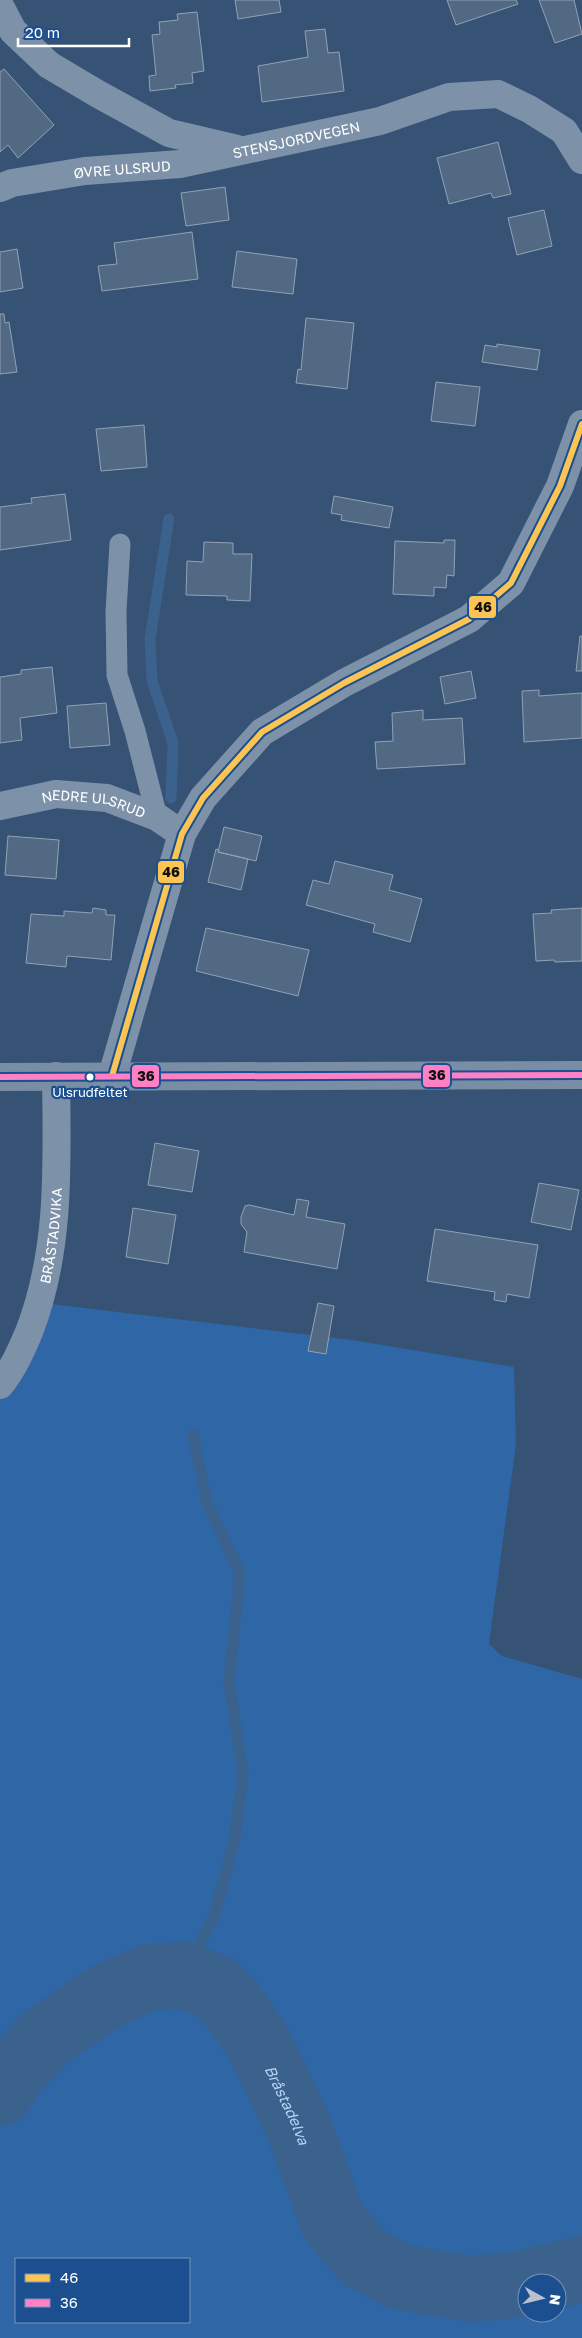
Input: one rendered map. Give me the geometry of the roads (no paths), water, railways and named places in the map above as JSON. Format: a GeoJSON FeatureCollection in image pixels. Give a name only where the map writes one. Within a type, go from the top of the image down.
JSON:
{"type":"FeatureCollection","features":[{"type":"Feature","properties":{"kind":"main road"},"geometry":{"type":"LineString","coordinates":[[0,1077],[582,1075]]}},
{"type":"Feature","properties":{"kind":"street","name":"STENSJORDVEGEN"},"geometry":{"type":"LineString","coordinates":[[0,6],[13,31],[49,65],[169,133],[244,150],[380,121],[449,96],[498,94],[573,133],[582,160]]}},
{"type":"Feature","properties":{"kind":"street","name":"ØVRE ULSRUD"},"geometry":{"type":"LineString","coordinates":[[0,188],[12,183],[85,171],[180,164],[244,150]]}},
{"type":"Feature","properties":{"kind":"street"},"geometry":{"type":"LineString","coordinates":[[112,1076],[182,834],[203,798],[262,732],[344,683],[469,618],[511,583],[560,486],[582,424]]}},
{"type":"Feature","properties":{"kind":"street","name":"NEDRE ULSRUD"},"geometry":{"type":"LineString","coordinates":[[0,806],[56,794],[107,798],[157,817],[182,834]]}},
{"type":"Feature","properties":{"kind":"street","name":"BRÅSTADVIKA"},"geometry":{"type":"LineString","coordinates":[[0,1385],[11,1372],[23,1346],[38,1309],[47,1276],[54,1228],[57,1152],[56,1076]]}},
{"type":"Feature","properties":{"kind":"lane"},"geometry":{"type":"LineString","coordinates":[[120,544],[116,611],[117,675],[135,731],[157,817]]}},
{"type":"Feature","properties":{"kind":"waterway"},"geometry":{"type":"LineString","coordinates":[[169,519],[150,639],[152,681],[173,743],[171,798]]}},
{"type":"Feature","properties":{"kind":"waterway"},"geometry":{"type":"LineString","coordinates":[[183,1975],[214,1916],[235,1839],[243,1773],[229,1682],[240,1573],[207,1503],[193,1434]]}},
{"type":"Feature","properties":{"kind":"waterway","name":"Bråstadelva"},"geometry":{"type":"LineString","coordinates":[[0,2093],[15,2071],[45,2038],[106,1996],[150,1977],[183,1975],[215,1987],[231,2003],[258,2042],[297,2123],[333,2221],[362,2256],[400,2277],[471,2289],[515,2285],[582,2269]]}},
{"type":"Feature","properties":{"kind":"place","name":"Ulsrudfeltet"},"geometry":{"type":"Point","coordinates":[90,1077]}}]}
